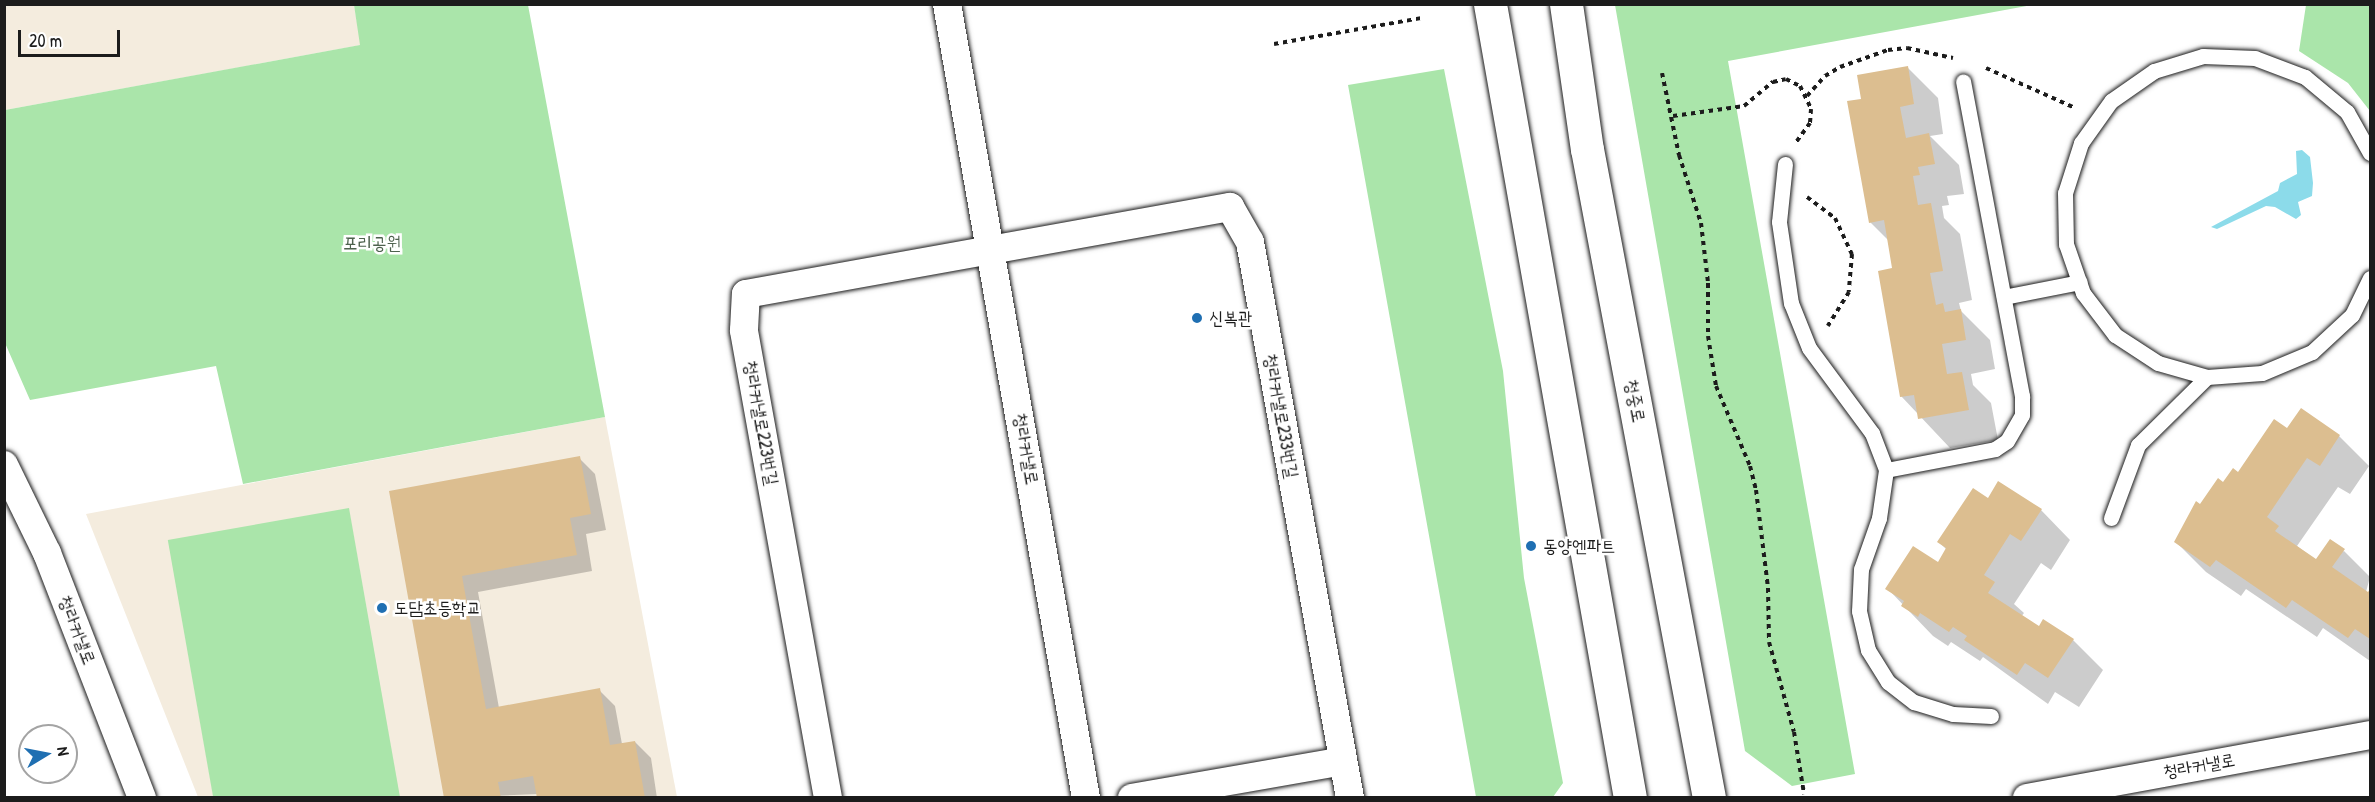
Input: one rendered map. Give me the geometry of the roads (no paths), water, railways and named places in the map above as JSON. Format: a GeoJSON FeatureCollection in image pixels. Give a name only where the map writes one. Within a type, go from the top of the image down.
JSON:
{"type":"FeatureCollection","features":[{"type":"Feature","properties":{"kind":"street","name":"청라커낼로"},"geometry":{"type":"LineString","coordinates":[[947,4],[993,252],[1086,798]]}},
{"type":"Feature","properties":{"kind":"street"},"geometry":{"type":"LineString","coordinates":[[1490,4],[1630,798]]}},
{"type":"Feature","properties":{"kind":"street","name":"청중로"},"geometry":{"type":"LineString","coordinates":[[1566,4],[1587,149],[1709,798]]}},
{"type":"Feature","properties":{"kind":"street","name":"청라커낼로233번길"},"geometry":{"type":"LineString","coordinates":[[993,252],[1230,207],[1250,242],[1350,798]]}},
{"type":"Feature","properties":{"kind":"street","name":"청라커낼로223번길"},"geometry":{"type":"LineString","coordinates":[[828,798],[744,330],[746,294],[993,252]]}},
{"type":"Feature","properties":{"kind":"street","name":"청라커낼로"},"geometry":{"type":"LineString","coordinates":[[4,465],[47,553],[142,798]]}},
{"type":"Feature","properties":{"kind":"street","name":"청라커낼로"},"geometry":{"type":"LineString","coordinates":[[2027,798],[2370,735]]}},
{"type":"Feature","properties":{"kind":"street"},"geometry":{"type":"LineString","coordinates":[[1132,798],[1343,761]]}},
{"type":"Feature","properties":{"kind":"lane"},"geometry":{"type":"LineString","coordinates":[[1551,4],[1587,149]]}},
{"type":"Feature","properties":{"kind":"lane"},"geometry":{"type":"LineString","coordinates":[[2370,153],[2347,112],[2305,77],[2265,62],[2203,56],[2154,71],[2111,101],[2081,143],[2065,193],[2066,244],[2079,282],[2115,335],[2158,363],[2207,377],[2262,373],[2312,352],[2352,315],[2367,297],[2370,278]]}},
{"type":"Feature","properties":{"kind":"lane"},"geometry":{"type":"LineString","coordinates":[[1886,470],[1995,449],[2007,441],[2022,415],[2022,396],[1963,81]]}},
{"type":"Feature","properties":{"kind":"lane"},"geometry":{"type":"LineString","coordinates":[[1785,164],[1779,222],[1785,278],[1809,348],[1872,433],[1886,470],[1880,519],[1861,569],[1859,611],[1868,650],[1888,682],[1914,702],[1953,714],[1992,716]]}},
{"type":"Feature","properties":{"kind":"lane"},"geometry":{"type":"LineString","coordinates":[[2004,297],[2079,282]]}},
{"type":"Feature","properties":{"kind":"lane"},"geometry":{"type":"LineString","coordinates":[[2111,519],[2138,444],[2207,377]]}},
{"type":"Feature","properties":{"kind":"water"},"geometry":{"type":"Polygon","coordinates":[[[2302,150],[2310,157],[2313,183],[2312,196],[2298,202],[2301,215],[2296,219],[2275,207],[2266,206],[2217,229],[2211,227],[2278,191],[2280,183],[2297,174],[2296,151],[2302,150]]]}},
{"type":"Feature","properties":{"kind":"place","name":"신복관"},"geometry":{"type":"Point","coordinates":[1197,318]}},
{"type":"Feature","properties":{"kind":"place","name":"동양엔파트"},"geometry":{"type":"Point","coordinates":[1531,546]}},
{"type":"Feature","properties":{"kind":"place","name":"도담초등학교"},"geometry":{"type":"Point","coordinates":[382,608]}},
{"type":"Feature","properties":{"kind":"park label","name":"포리공원"},"geometry":{"type":"Point","coordinates":[372,243]}}]}
